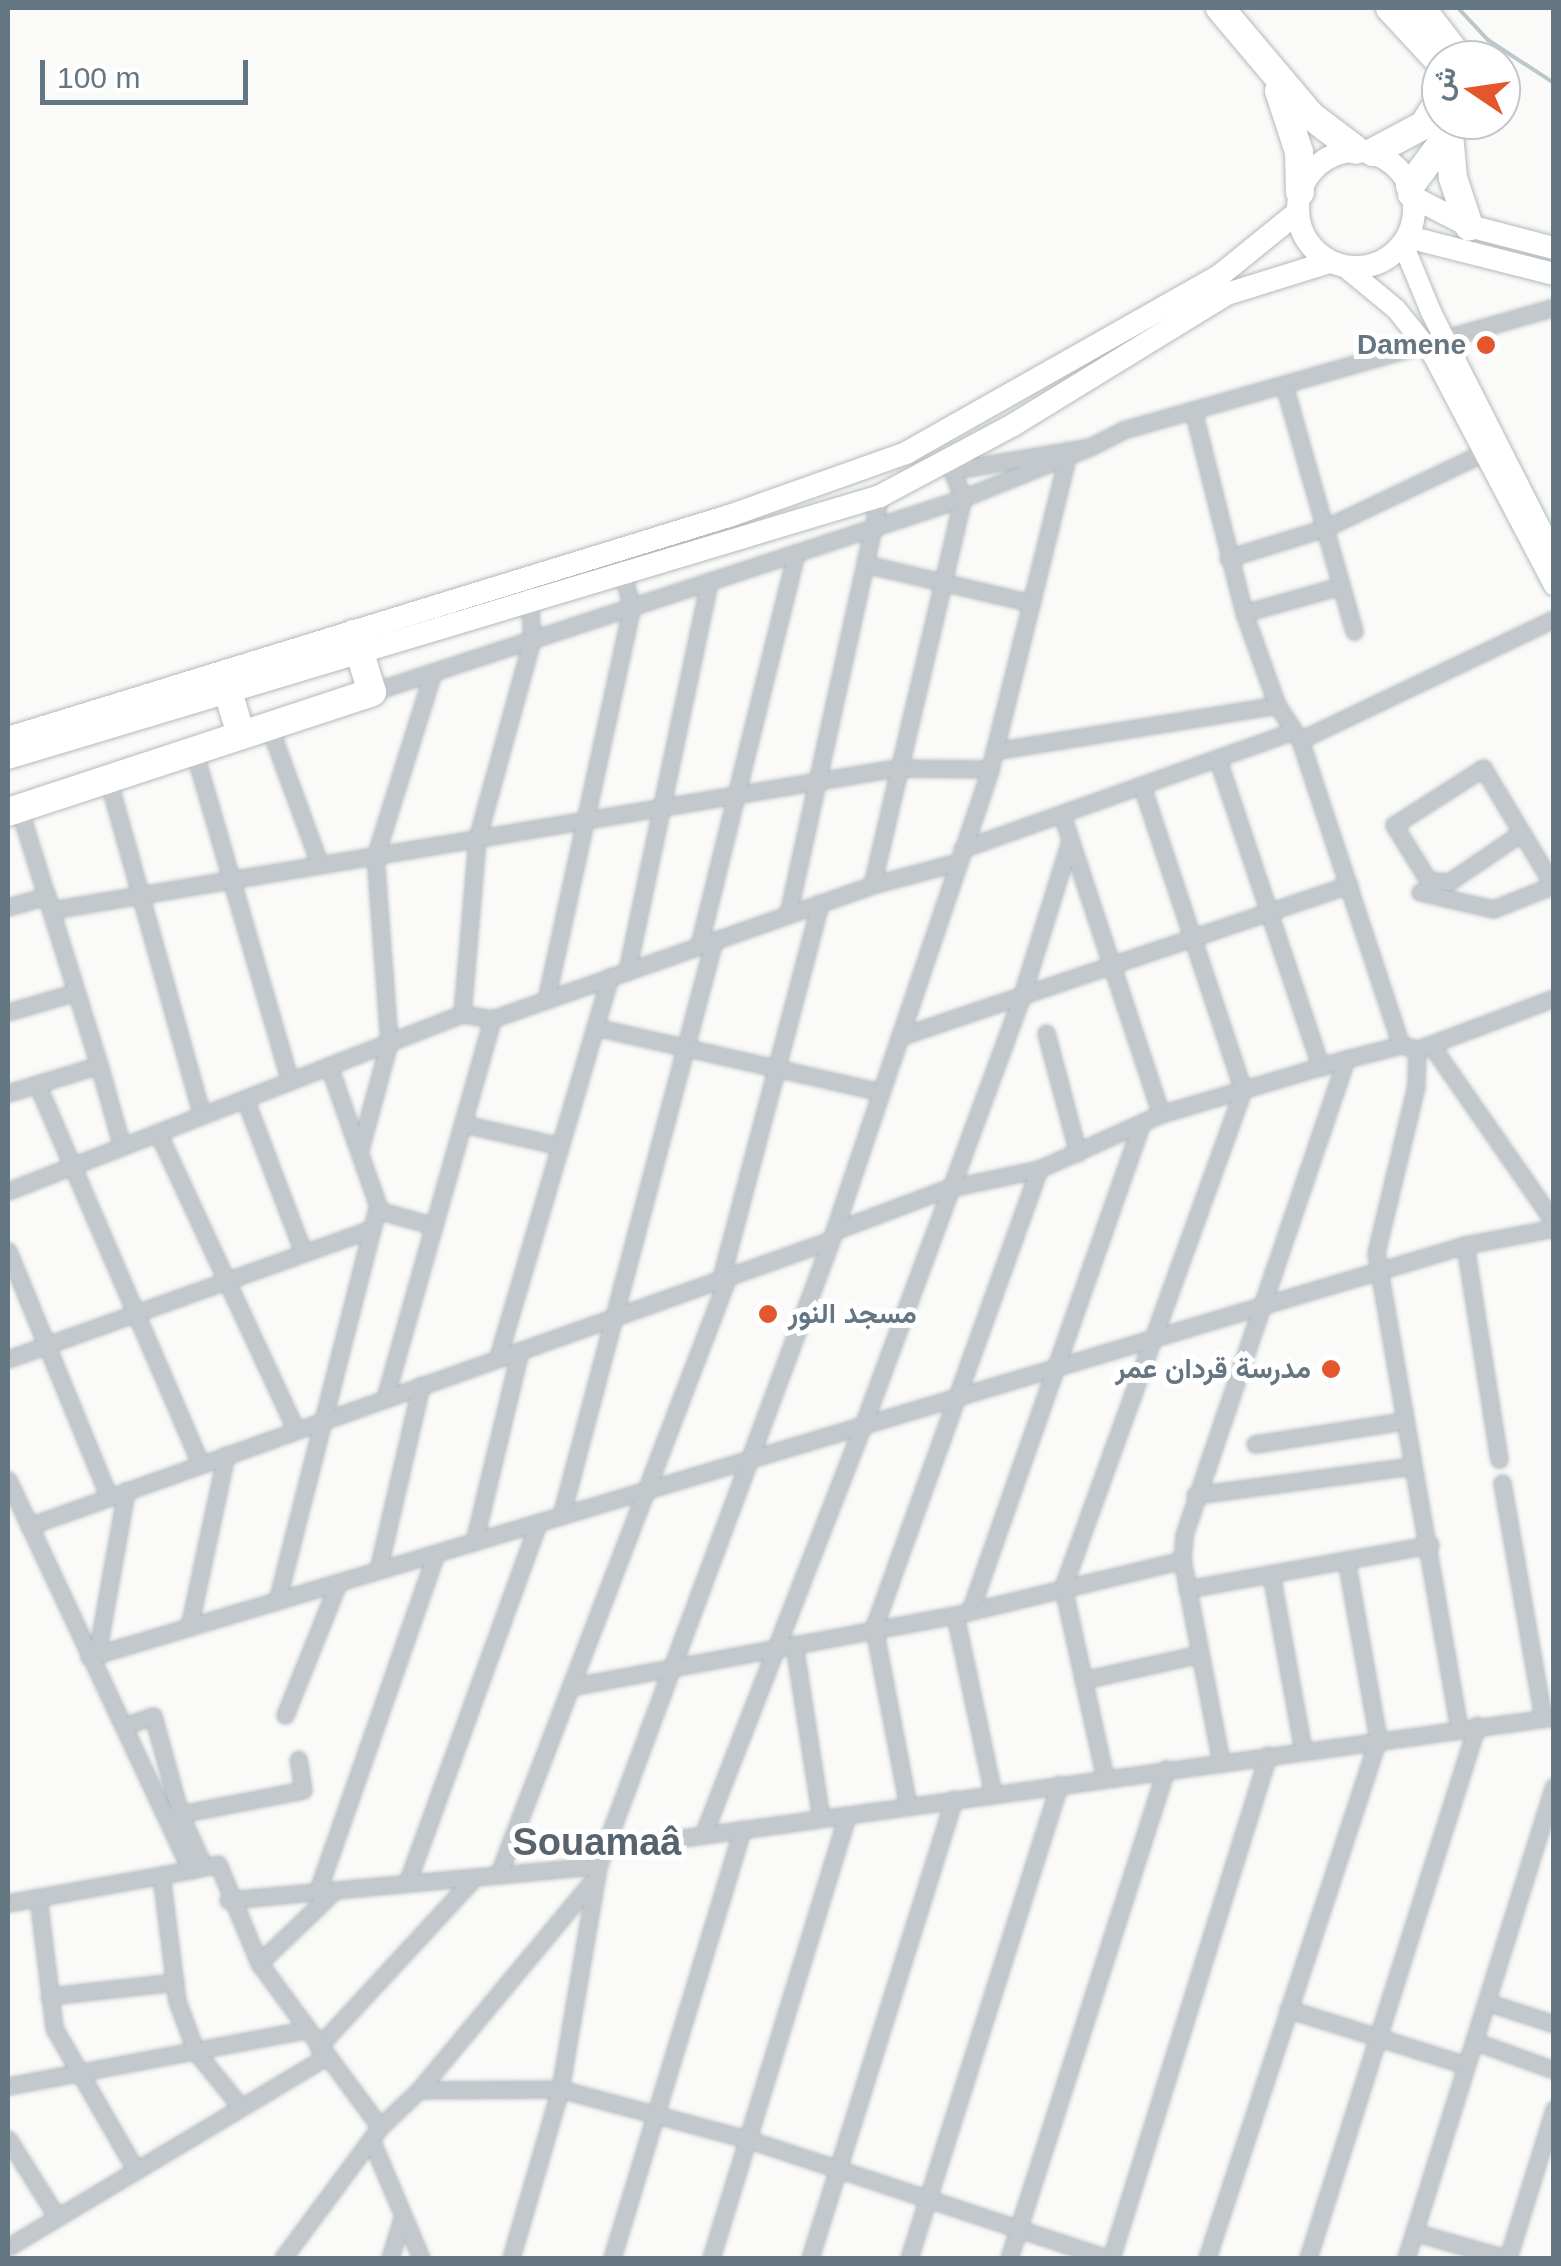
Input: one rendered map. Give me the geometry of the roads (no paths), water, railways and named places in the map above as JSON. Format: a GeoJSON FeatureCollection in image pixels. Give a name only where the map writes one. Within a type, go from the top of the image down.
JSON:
{"type":"FeatureCollection","features":[{"type":"Feature","properties":{"kind":"highway"},"geometry":{"type":"LineString","coordinates":[[1220,8],[1329,135],[1364,151],[1421,126]]}},
{"type":"Feature","properties":{"kind":"highway"},"geometry":{"type":"LineString","coordinates":[[1390,8],[1421,41]]}},
{"type":"Feature","properties":{"kind":"highway"},"geometry":{"type":"LineString","coordinates":[[1420,8],[1445,40]]}},
{"type":"Feature","properties":{"kind":"highway"},"geometry":{"type":"LineString","coordinates":[[1271,71],[1299,152],[1299,202]]}},
{"type":"Feature","properties":{"kind":"highway"},"geometry":{"type":"LineString","coordinates":[[1410,191],[1444,140]]}},
{"type":"Feature","properties":{"kind":"highway"},"geometry":{"type":"LineString","coordinates":[[1453,140],[1454,178],[1469,226]]}},
{"type":"Feature","properties":{"kind":"highway"},"geometry":{"type":"LineString","coordinates":[[13,810],[372,692],[357,644]]}},
{"type":"Feature","properties":{"kind":"highway"},"geometry":{"type":"LineString","coordinates":[[229,695],[241,735]]}},
{"type":"Feature","properties":{"kind":"main road"},"geometry":{"type":"LineString","coordinates":[[8,738],[357,644],[529,587],[656,549],[880,496],[952,466],[1226,294],[1337,264],[1377,264],[1406,240],[1415,213],[1410,191],[1395,165],[1364,151],[1321,162],[1299,202],[1219,276],[938,438],[832,483],[656,549],[622,569],[529,587]]}},
{"type":"Feature","properties":{"kind":"main road"},"geometry":{"type":"LineString","coordinates":[[1410,191],[1469,226],[1554,248]]}},
{"type":"Feature","properties":{"kind":"main road"},"geometry":{"type":"LineString","coordinates":[[1299,202],[1307,241],[1434,341],[1554,554]]}},
{"type":"Feature","properties":{"kind":"main road"},"geometry":{"type":"LineString","coordinates":[[1406,240],[1554,274]]}},
{"type":"Feature","properties":{"kind":"main road"},"geometry":{"type":"LineString","coordinates":[[1406,240],[1434,341],[1485,452],[1554,585]]}},
{"type":"Feature","properties":{"kind":"main road"},"geometry":{"type":"LineString","coordinates":[[8,758],[229,695],[357,644]]}},
{"type":"Feature","properties":{"kind":"street"},"geometry":{"type":"LineString","coordinates":[[372,692],[963,498],[1066,462],[1090,447],[1192,410],[1554,308]]}},
{"type":"Feature","properties":{"kind":"street"},"geometry":{"type":"LineString","coordinates":[[1284,385],[1354,630]]}},
{"type":"Feature","properties":{"kind":"street"},"geometry":{"type":"LineString","coordinates":[[93,1655],[645,1492],[865,1420],[1466,1245],[1554,1225],[1416,1046],[1349,884],[1297,736],[1277,704],[1244,613],[1192,410]]}},
{"type":"Feature","properties":{"kind":"street"},"geometry":{"type":"LineString","coordinates":[[872,885],[939,584],[963,498],[938,438]]}},
{"type":"Feature","properties":{"kind":"street"},"geometry":{"type":"LineString","coordinates":[[952,466],[1090,447]]}},
{"type":"Feature","properties":{"kind":"street"},"geometry":{"type":"LineString","coordinates":[[1228,558],[1324,528],[1485,452]]}},
{"type":"Feature","properties":{"kind":"street"},"geometry":{"type":"LineString","coordinates":[[511,2258],[560,2089],[603,1849],[833,1235],[990,769],[1066,462]]}},
{"type":"Feature","properties":{"kind":"street"},"geometry":{"type":"LineString","coordinates":[[788,914],[880,496]]}},
{"type":"Feature","properties":{"kind":"street"},"geometry":{"type":"LineString","coordinates":[[561,1516],[610,1317],[684,1049],[732,796],[796,553]]}},
{"type":"Feature","properties":{"kind":"street"},"geometry":{"type":"LineString","coordinates":[[864,564],[1031,603]]}},
{"type":"Feature","properties":{"kind":"street"},"geometry":{"type":"LineString","coordinates":[[546,1000],[580,821],[632,607],[622,569]]}},
{"type":"Feature","properties":{"kind":"street"},"geometry":{"type":"LineString","coordinates":[[627,971],[709,582]]}},
{"type":"Feature","properties":{"kind":"street"},"geometry":{"type":"LineString","coordinates":[[1244,613],[1341,586]]}},
{"type":"Feature","properties":{"kind":"street"},"geometry":{"type":"LineString","coordinates":[[462,1014],[477,838],[532,640],[529,587]]}},
{"type":"Feature","properties":{"kind":"street"},"geometry":{"type":"LineString","coordinates":[[8,1192],[462,1014],[492,1019],[960,856],[1218,760],[1297,736],[1554,619]]}},
{"type":"Feature","properties":{"kind":"street"},"geometry":{"type":"LineString","coordinates":[[360,1150],[389,1042],[376,857],[433,672]]}},
{"type":"Feature","properties":{"kind":"street"},"geometry":{"type":"LineString","coordinates":[[994,750],[1277,704]]}},
{"type":"Feature","properties":{"kind":"street"},"geometry":{"type":"LineString","coordinates":[[270,726],[320,865]]}},
{"type":"Feature","properties":{"kind":"street"},"geometry":{"type":"LineString","coordinates":[[194,750],[290,1081]]}},
{"type":"Feature","properties":{"kind":"street"},"geometry":{"type":"LineString","coordinates":[[1218,760],[1321,1067]]}},
{"type":"Feature","properties":{"kind":"street"},"geometry":{"type":"LineString","coordinates":[[8,908],[141,895],[896,768],[990,769]]}},
{"type":"Feature","properties":{"kind":"street"},"geometry":{"type":"LineString","coordinates":[[1420,892],[1493,909],[1553,885],[1483,768],[1394,825],[1428,880],[1450,882],[1521,832]]}},
{"type":"Feature","properties":{"kind":"street"},"geometry":{"type":"LineString","coordinates":[[108,779],[202,1115]]}},
{"type":"Feature","properties":{"kind":"street"},"geometry":{"type":"LineString","coordinates":[[1105,1778],[1063,1587],[1243,1090],[1142,787]]}},
{"type":"Feature","properties":{"kind":"street"},"geometry":{"type":"LineString","coordinates":[[13,810],[49,903],[122,1147]]}},
{"type":"Feature","properties":{"kind":"street"},"geometry":{"type":"LineString","coordinates":[[1062,815],[1161,1114]]}},
{"type":"Feature","properties":{"kind":"street"},"geometry":{"type":"LineString","coordinates":[[703,1835],[785,1644],[945,1189],[1022,995],[1070,841]]}},
{"type":"Feature","properties":{"kind":"street"},"geometry":{"type":"LineString","coordinates":[[899,1037],[1349,884]]}},
{"type":"Feature","properties":{"kind":"street"},"geometry":{"type":"LineString","coordinates":[[499,1873],[725,1276],[820,903]]}},
{"type":"Feature","properties":{"kind":"street"},"geometry":{"type":"LineString","coordinates":[[498,1357],[610,976]]}},
{"type":"Feature","properties":{"kind":"street"},"geometry":{"type":"LineString","coordinates":[[8,1012],[76,992]]}},
{"type":"Feature","properties":{"kind":"street"},"geometry":{"type":"LineString","coordinates":[[29,1526],[725,1276],[945,1189],[1039,1169],[1161,1114],[1346,1059],[1416,1046],[1554,998]]}},
{"type":"Feature","properties":{"kind":"street"},"geometry":{"type":"LineString","coordinates":[[385,1398],[492,1019]]}},
{"type":"Feature","properties":{"kind":"street"},"geometry":{"type":"LineString","coordinates":[[595,1027],[880,1092]]}},
{"type":"Feature","properties":{"kind":"street"},"geometry":{"type":"LineString","coordinates":[[1046,1034],[1078,1153]]}},
{"type":"Feature","properties":{"kind":"street"},"geometry":{"type":"LineString","coordinates":[[1416,1046],[1405,1135],[1377,1242],[1404,1422],[1430,1544],[1459,1728]]}},
{"type":"Feature","properties":{"kind":"street"},"geometry":{"type":"LineString","coordinates":[[1221,1762],[1182,1560],[1195,1495],[1216,1451],[1346,1059]]}},
{"type":"Feature","properties":{"kind":"street"},"geometry":{"type":"LineString","coordinates":[[8,1093],[98,1064]]}},
{"type":"Feature","properties":{"kind":"street"},"geometry":{"type":"LineString","coordinates":[[277,1601],[377,1210],[329,1066]]}},
{"type":"Feature","properties":{"kind":"street"},"geometry":{"type":"LineString","coordinates":[[36,1084],[132,1313],[201,1464]]}},
{"type":"Feature","properties":{"kind":"street"},"geometry":{"type":"LineString","coordinates":[[245,1098],[302,1249]]}},
{"type":"Feature","properties":{"kind":"street"},"geometry":{"type":"LineString","coordinates":[[993,1794],[962,1613],[1142,1122]]}},
{"type":"Feature","properties":{"kind":"street"},"geometry":{"type":"LineString","coordinates":[[464,1124],[560,1146]]}},
{"type":"Feature","properties":{"kind":"street"},"geometry":{"type":"LineString","coordinates":[[158,1133],[222,1279],[296,1430]]}},
{"type":"Feature","properties":{"kind":"street"},"geometry":{"type":"LineString","coordinates":[[908,1806],[874,1627],[1039,1169]]}},
{"type":"Feature","properties":{"kind":"street"},"geometry":{"type":"LineString","coordinates":[[377,1210],[431,1225]]}},
{"type":"Feature","properties":{"kind":"street"},"geometry":{"type":"LineString","coordinates":[[8,1359],[302,1249],[372,1228]]}},
{"type":"Feature","properties":{"kind":"street"},"geometry":{"type":"LineString","coordinates":[[1466,1245],[1499,1459]]}},
{"type":"Feature","properties":{"kind":"street"},"geometry":{"type":"LineString","coordinates":[[8,1251],[109,1497]]}},
{"type":"Feature","properties":{"kind":"street"},"geometry":{"type":"LineString","coordinates":[[474,1542],[520,1350]]}},
{"type":"Feature","properties":{"kind":"street"},"geometry":{"type":"LineString","coordinates":[[378,1570],[421,1385]]}},
{"type":"Feature","properties":{"kind":"street"},"geometry":{"type":"LineString","coordinates":[[1256,1444],[1404,1422]]}},
{"type":"Feature","properties":{"kind":"street"},"geometry":{"type":"LineString","coordinates":[[189,1627],[226,1455]]}},
{"type":"Feature","properties":{"kind":"street"},"geometry":{"type":"LineString","coordinates":[[1195,1495],[1412,1466]]}},
{"type":"Feature","properties":{"kind":"street"},"geometry":{"type":"LineString","coordinates":[[8,1480],[124,1726],[198,1868]]}},
{"type":"Feature","properties":{"kind":"street"},"geometry":{"type":"LineString","coordinates":[[603,1849],[1548,1718],[1502,1483]]}},
{"type":"Feature","properties":{"kind":"street"},"geometry":{"type":"LineString","coordinates":[[93,1655],[126,1491]]}},
{"type":"Feature","properties":{"kind":"street"},"geometry":{"type":"LineString","coordinates":[[406,1883],[538,1523]]}},
{"type":"Feature","properties":{"kind":"street"},"geometry":{"type":"LineString","coordinates":[[1188,1590],[1430,1544]]}},
{"type":"Feature","properties":{"kind":"street"},"geometry":{"type":"LineString","coordinates":[[316,1893],[436,1553]]}},
{"type":"Feature","properties":{"kind":"street"},"geometry":{"type":"LineString","coordinates":[[570,1687],[962,1613],[1182,1560]]}},
{"type":"Feature","properties":{"kind":"street"},"geometry":{"type":"LineString","coordinates":[[1207,2258],[1378,1740],[1346,1560]]}},
{"type":"Feature","properties":{"kind":"street"},"geometry":{"type":"LineString","coordinates":[[1271,1574],[1303,1750]]}},
{"type":"Feature","properties":{"kind":"street"},"geometry":{"type":"LineString","coordinates":[[285,1714],[338,1582]]}},
{"type":"Feature","properties":{"kind":"street"},"geometry":{"type":"LineString","coordinates":[[785,1644],[821,1818]]}},
{"type":"Feature","properties":{"kind":"street"},"geometry":{"type":"LineString","coordinates":[[1083,1680],[1200,1654]]}},
{"type":"Feature","properties":{"kind":"street"},"geometry":{"type":"LineString","coordinates":[[124,1726],[153,1716],[198,1868]]}},
{"type":"Feature","properties":{"kind":"street"},"geometry":{"type":"LineString","coordinates":[[1308,2258],[1477,1726]]}},
{"type":"Feature","properties":{"kind":"street"},"geometry":{"type":"LineString","coordinates":[[419,2090],[560,2089],[748,2139],[1109,2258],[1268,1755]]}},
{"type":"Feature","properties":{"kind":"street"},"geometry":{"type":"LineString","coordinates":[[180,1814],[303,1790],[298,1759]]}},
{"type":"Feature","properties":{"kind":"street"},"geometry":{"type":"LineString","coordinates":[[1010,2258],[1166,1770]]}},
{"type":"Feature","properties":{"kind":"street"},"geometry":{"type":"LineString","coordinates":[[908,2258],[1059,1784]]}},
{"type":"Feature","properties":{"kind":"street"},"geometry":{"type":"LineString","coordinates":[[1406,2258],[1554,1787]]}},
{"type":"Feature","properties":{"kind":"street"},"geometry":{"type":"LineString","coordinates":[[810,2258],[954,1800]]}},
{"type":"Feature","properties":{"kind":"street"},"geometry":{"type":"LineString","coordinates":[[711,2258],[846,1814]]}},
{"type":"Feature","properties":{"kind":"street"},"geometry":{"type":"LineString","coordinates":[[612,2258],[742,1829]]}},
{"type":"Feature","properties":{"kind":"street"},"geometry":{"type":"LineString","coordinates":[[8,1903],[218,1864],[228,1900],[258,1963],[303,2030],[380,2126]]}},
{"type":"Feature","properties":{"kind":"street"},"geometry":{"type":"LineString","coordinates":[[228,1900],[472,1880],[499,1873],[596,1873]]}},
{"type":"Feature","properties":{"kind":"street"},"geometry":{"type":"LineString","coordinates":[[283,2258],[372,2142],[380,2126],[419,2090],[596,1873]]}},
{"type":"Feature","properties":{"kind":"street"},"geometry":{"type":"LineString","coordinates":[[162,1875],[174,1982],[196,2052],[240,2106]]}},
{"type":"Feature","properties":{"kind":"street"},"geometry":{"type":"LineString","coordinates":[[8,2247],[322,2052],[472,1880]]}},
{"type":"Feature","properties":{"kind":"street"},"geometry":{"type":"LineString","coordinates":[[258,1963],[334,1891]]}},
{"type":"Feature","properties":{"kind":"street"},"geometry":{"type":"LineString","coordinates":[[38,1897],[54,2028],[136,2168]]}},
{"type":"Feature","properties":{"kind":"street"},"geometry":{"type":"LineString","coordinates":[[49,1996],[174,1982]]}},
{"type":"Feature","properties":{"kind":"street"},"geometry":{"type":"LineString","coordinates":[[1487,2002],[1554,2024]]}},
{"type":"Feature","properties":{"kind":"street"},"geometry":{"type":"LineString","coordinates":[[1288,2009],[1466,2065]]}},
{"type":"Feature","properties":{"kind":"street"},"geometry":{"type":"LineString","coordinates":[[8,2086],[79,2076],[303,2030]]}},
{"type":"Feature","properties":{"kind":"street"},"geometry":{"type":"LineString","coordinates":[[1474,2041],[1554,2070]]}},
{"type":"Feature","properties":{"kind":"street"},"geometry":{"type":"LineString","coordinates":[[1414,2232],[1507,2258],[1554,2109]]}},
{"type":"Feature","properties":{"kind":"street"},"geometry":{"type":"LineString","coordinates":[[8,2140],[57,2217]]}},
{"type":"Feature","properties":{"kind":"street"},"geometry":{"type":"LineString","coordinates":[[372,2142],[401,2222],[421,2258]]}},
{"type":"Feature","properties":{"kind":"street"},"geometry":{"type":"LineString","coordinates":[[390,2258],[401,2222]]}},
{"type":"Feature","properties":{"kind":"waterway"},"geometry":{"type":"LineString","coordinates":[[1458,8],[1488,40],[1554,83]]}},
{"type":"Feature","properties":{"kind":"place","name":"Damene"},"geometry":{"type":"Point","coordinates":[1486,345]}},
{"type":"Feature","properties":{"kind":"place","name":"مسجد النور"},"geometry":{"type":"Point","coordinates":[768,1314]}},
{"type":"Feature","properties":{"kind":"place","name":"مدرسة قردان عمر"},"geometry":{"type":"Point","coordinates":[1331,1369]}},
{"type":"Feature","properties":{"kind":"district","name":"Souamaâ"},"geometry":{"type":"Point","coordinates":[597,1843]}}]}
